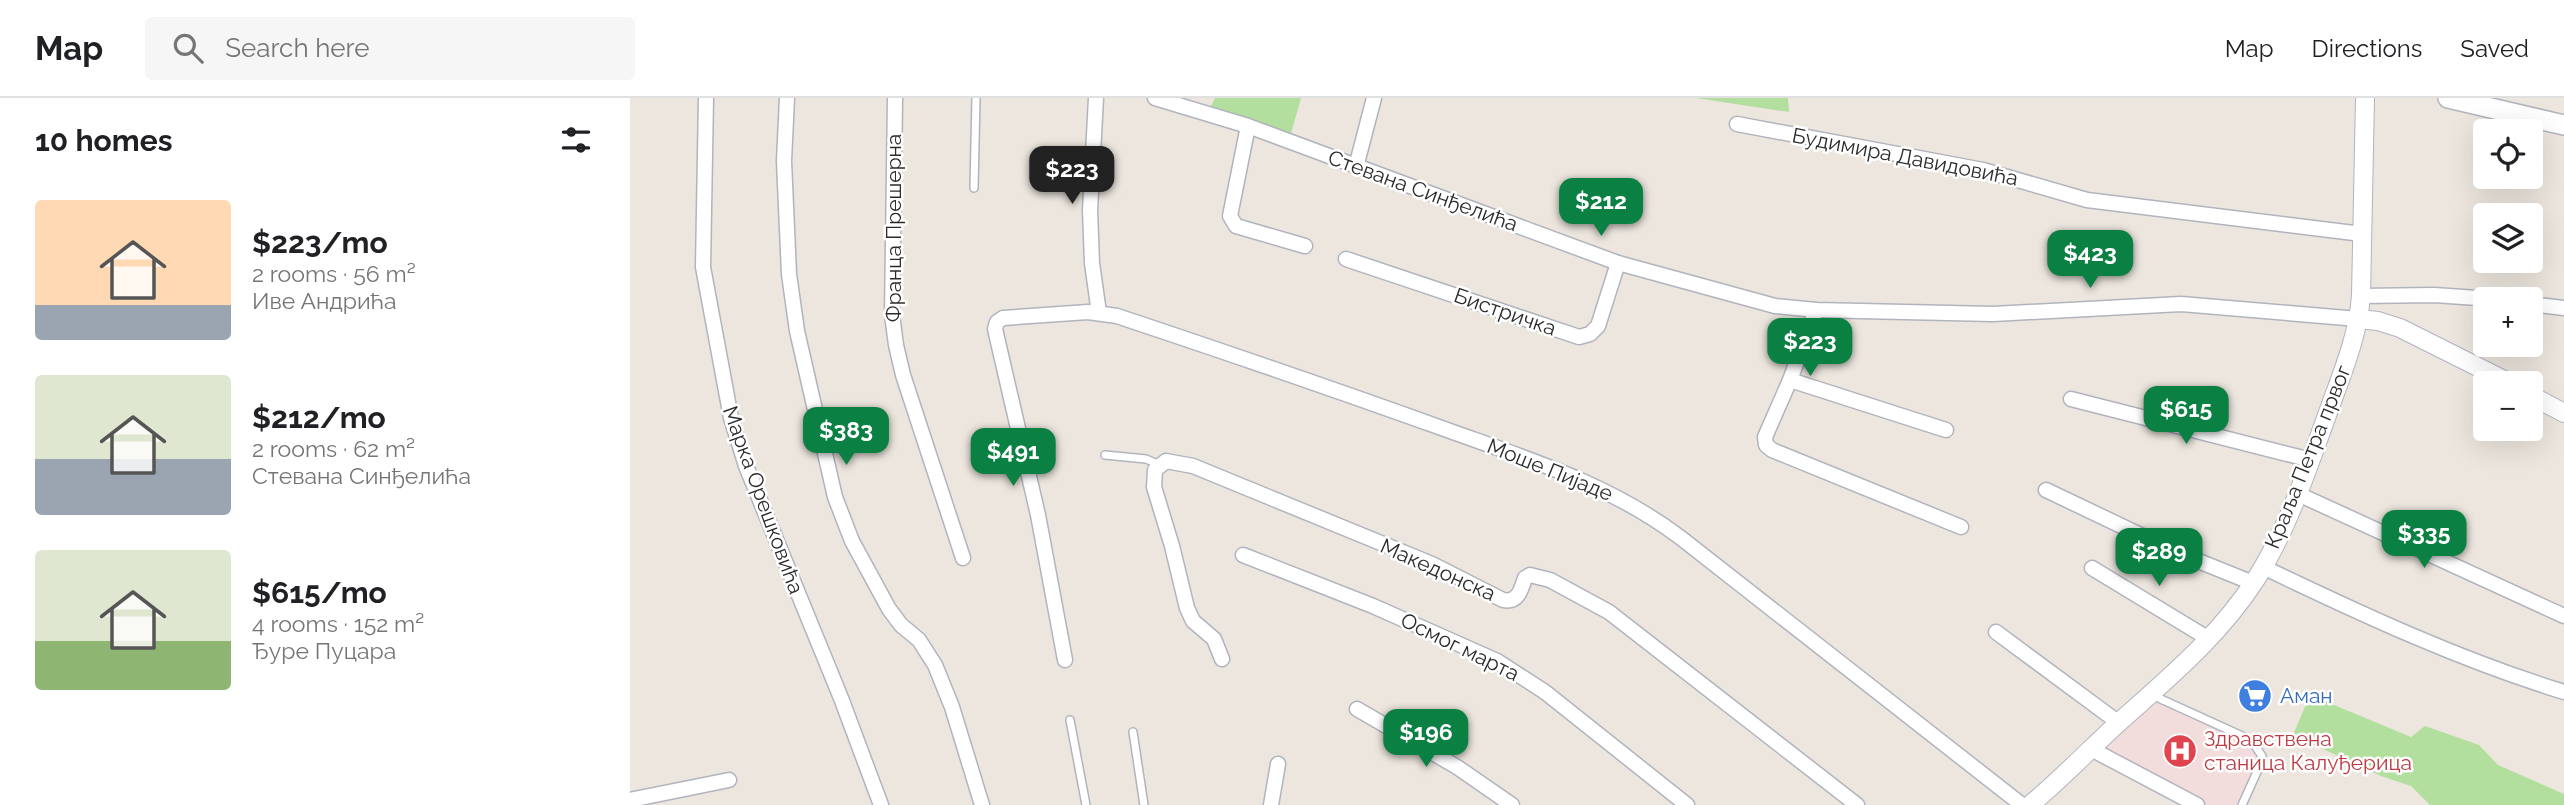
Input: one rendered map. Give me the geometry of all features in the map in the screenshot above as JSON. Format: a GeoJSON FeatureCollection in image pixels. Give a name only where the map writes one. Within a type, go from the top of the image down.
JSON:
{"type":"FeatureCollection","features":[{"type":"Feature","properties":{"kind":"main road"},"geometry":{"type":"LineString","coordinates":[[2448,98],[2564,125]]}},
{"type":"Feature","properties":{"kind":"street","name":"Марка Орешковића"},"geometry":{"type":"LineString","coordinates":[[706,98],[703,267],[731,418],[746,466],[841,698],[881,805]]}},
{"type":"Feature","properties":{"kind":"street"},"geometry":{"type":"LineString","coordinates":[[787,98],[784,161],[789,274],[797,331],[835,496],[852,541],[889,608],[901,625],[919,640],[935,665],[956,720],[982,805]]}},
{"type":"Feature","properties":{"kind":"street","name":"Франца Прешерна"},"geometry":{"type":"LineString","coordinates":[[895,98],[892,315],[896,345],[909,398],[963,558]]}},
{"type":"Feature","properties":{"kind":"street"},"geometry":{"type":"LineString","coordinates":[[1096,98],[1090,210],[1092,264],[1099,313]]}},
{"type":"Feature","properties":{"kind":"street","name":"Стевана Синђелића"},"geometry":{"type":"LineString","coordinates":[[1156,98],[1248,126],[1618,263],[1785,308],[1993,314],[2181,304],[2358,319]]}},
{"type":"Feature","properties":{"kind":"street"},"geometry":{"type":"LineString","coordinates":[[1356,167],[1374,98]]}},
{"type":"Feature","properties":{"kind":"street","name":"Краља Петра првог"},"geometry":{"type":"LineString","coordinates":[[2030,805],[2209,639],[2263,568],[2311,460],[2349,353],[2358,319],[2361,296],[2365,98]]}},
{"type":"Feature","properties":{"kind":"street","name":"Будимира Давидовића"},"geometry":{"type":"LineString","coordinates":[[1737,124],[1983,170],[2087,200],[2362,234]]}},
{"type":"Feature","properties":{"kind":"street"},"geometry":{"type":"LineString","coordinates":[[1248,126],[1231,221],[1236,226],[1305,246]]}},
{"type":"Feature","properties":{"kind":"street","name":"Бистричка"},"geometry":{"type":"LineString","coordinates":[[1346,259],[1578,337],[1590,334],[1598,326],[1618,263]]}},
{"type":"Feature","properties":{"kind":"street"},"geometry":{"type":"LineString","coordinates":[[2361,296],[2434,295],[2473,298]]}},
{"type":"Feature","properties":{"kind":"street"},"geometry":{"type":"LineString","coordinates":[[2543,306],[2564,308]]}},
{"type":"Feature","properties":{"kind":"street"},"geometry":{"type":"LineString","coordinates":[[1816,310],[1765,437],[1766,445],[1772,450],[1961,527]]}},
{"type":"Feature","properties":{"kind":"street","name":"Моше Пијаде"},"geometry":{"type":"LineString","coordinates":[[1065,660],[1038,515],[996,337],[998,322],[1003,318],[1099,313],[1117,316],[1509,451],[1590,483],[1624,500],[1681,538],[2022,805]]}},
{"type":"Feature","properties":{"kind":"street"},"geometry":{"type":"LineString","coordinates":[[2358,319],[2378,321],[2400,328],[2486,371]]}},
{"type":"Feature","properties":{"kind":"street"},"geometry":{"type":"LineString","coordinates":[[1790,380],[1946,430]]}},
{"type":"Feature","properties":{"kind":"street"},"geometry":{"type":"LineString","coordinates":[[2071,399],[2311,460]]}},
{"type":"Feature","properties":{"kind":"street"},"geometry":{"type":"LineString","coordinates":[[2543,402],[2564,413]]}},
{"type":"Feature","properties":{"kind":"street","name":"Македонска"},"geometry":{"type":"LineString","coordinates":[[1160,465],[1172,461],[1193,466],[1432,564],[1503,600],[1518,596],[1525,578],[1531,575],[1550,580],[1609,612],[1857,805]]}},
{"type":"Feature","properties":{"kind":"street"},"geometry":{"type":"LineString","coordinates":[[1160,465],[1153,476],[1154,487],[1187,608],[1193,621],[1214,639],[1222,659]]}},
{"type":"Feature","properties":{"kind":"street"},"geometry":{"type":"LineString","coordinates":[[2046,490],[2176,552],[2253,583]]}},
{"type":"Feature","properties":{"kind":"street"},"geometry":{"type":"LineString","coordinates":[[2298,494],[2564,615]]}},
{"type":"Feature","properties":{"kind":"street","name":"Осмог марта"},"geometry":{"type":"LineString","coordinates":[[1243,555],[1373,606],[1497,661],[1545,692],[1687,805]]}},
{"type":"Feature","properties":{"kind":"street"},"geometry":{"type":"LineString","coordinates":[[2092,568],[2209,639]]}},
{"type":"Feature","properties":{"kind":"street"},"geometry":{"type":"LineString","coordinates":[[2263,568],[2381,623],[2469,660],[2564,692]]}},
{"type":"Feature","properties":{"kind":"street"},"geometry":{"type":"LineString","coordinates":[[1996,632],[2119,723]]}},
{"type":"Feature","properties":{"kind":"street"},"geometry":{"type":"LineString","coordinates":[[1357,709],[1447,761],[1512,805]]}},
{"type":"Feature","properties":{"kind":"street"},"geometry":{"type":"LineString","coordinates":[[2091,749],[2197,805]]}},
{"type":"Feature","properties":{"kind":"street"},"geometry":{"type":"LineString","coordinates":[[1271,805],[1278,764]]}},
{"type":"Feature","properties":{"kind":"street"},"geometry":{"type":"LineString","coordinates":[[630,800],[729,780]]}},
{"type":"Feature","properties":{"kind":"lane"},"geometry":{"type":"LineString","coordinates":[[974,188],[976,98]]}},
{"type":"Feature","properties":{"kind":"lane"},"geometry":{"type":"LineString","coordinates":[[1105,455],[1146,459],[1160,465]]}},
{"type":"Feature","properties":{"kind":"lane"},"geometry":{"type":"LineString","coordinates":[[2151,694],[2252,740],[2262,756],[2261,763],[2242,805]]}},
{"type":"Feature","properties":{"kind":"lane"},"geometry":{"type":"LineString","coordinates":[[1070,720],[1086,805]]}},
{"type":"Feature","properties":{"kind":"lane"},"geometry":{"type":"LineString","coordinates":[[1133,732],[1144,805]]}},
{"type":"Feature","properties":{"kind":"shaded area","name":"Здравствена станица Калуђерица"},"geometry":{"type":"Polygon","coordinates":[[[2159,698],[2251,740],[2262,756],[2242,805],[2197,805],[2098,753],[2159,698]]]}},
{"type":"Feature","properties":{"kind":"green space"},"geometry":{"type":"Polygon","coordinates":[[[1215,98],[1301,98],[1289,141],[1207,114],[1215,98]]]}},
{"type":"Feature","properties":{"kind":"green space"},"geometry":{"type":"Polygon","coordinates":[[[1696,98],[1788,98],[1789,112],[1696,98]]]}},
{"type":"Feature","properties":{"kind":"green space"},"geometry":{"type":"Polygon","coordinates":[[[2310,695],[2411,737],[2425,726],[2479,745],[2498,765],[2564,794],[2564,805],[2430,805],[2411,786],[2381,776],[2293,735],[2310,695]]]}},
{"type":"Feature","properties":{"kind":"place","name":"Аман"},"geometry":{"type":"Point","coordinates":[2255,696]}},
{"type":"Feature","properties":{"kind":"place","name":"Здравствена станица Калуђерица"},"geometry":{"type":"Point","coordinates":[2180,751]}}]}
